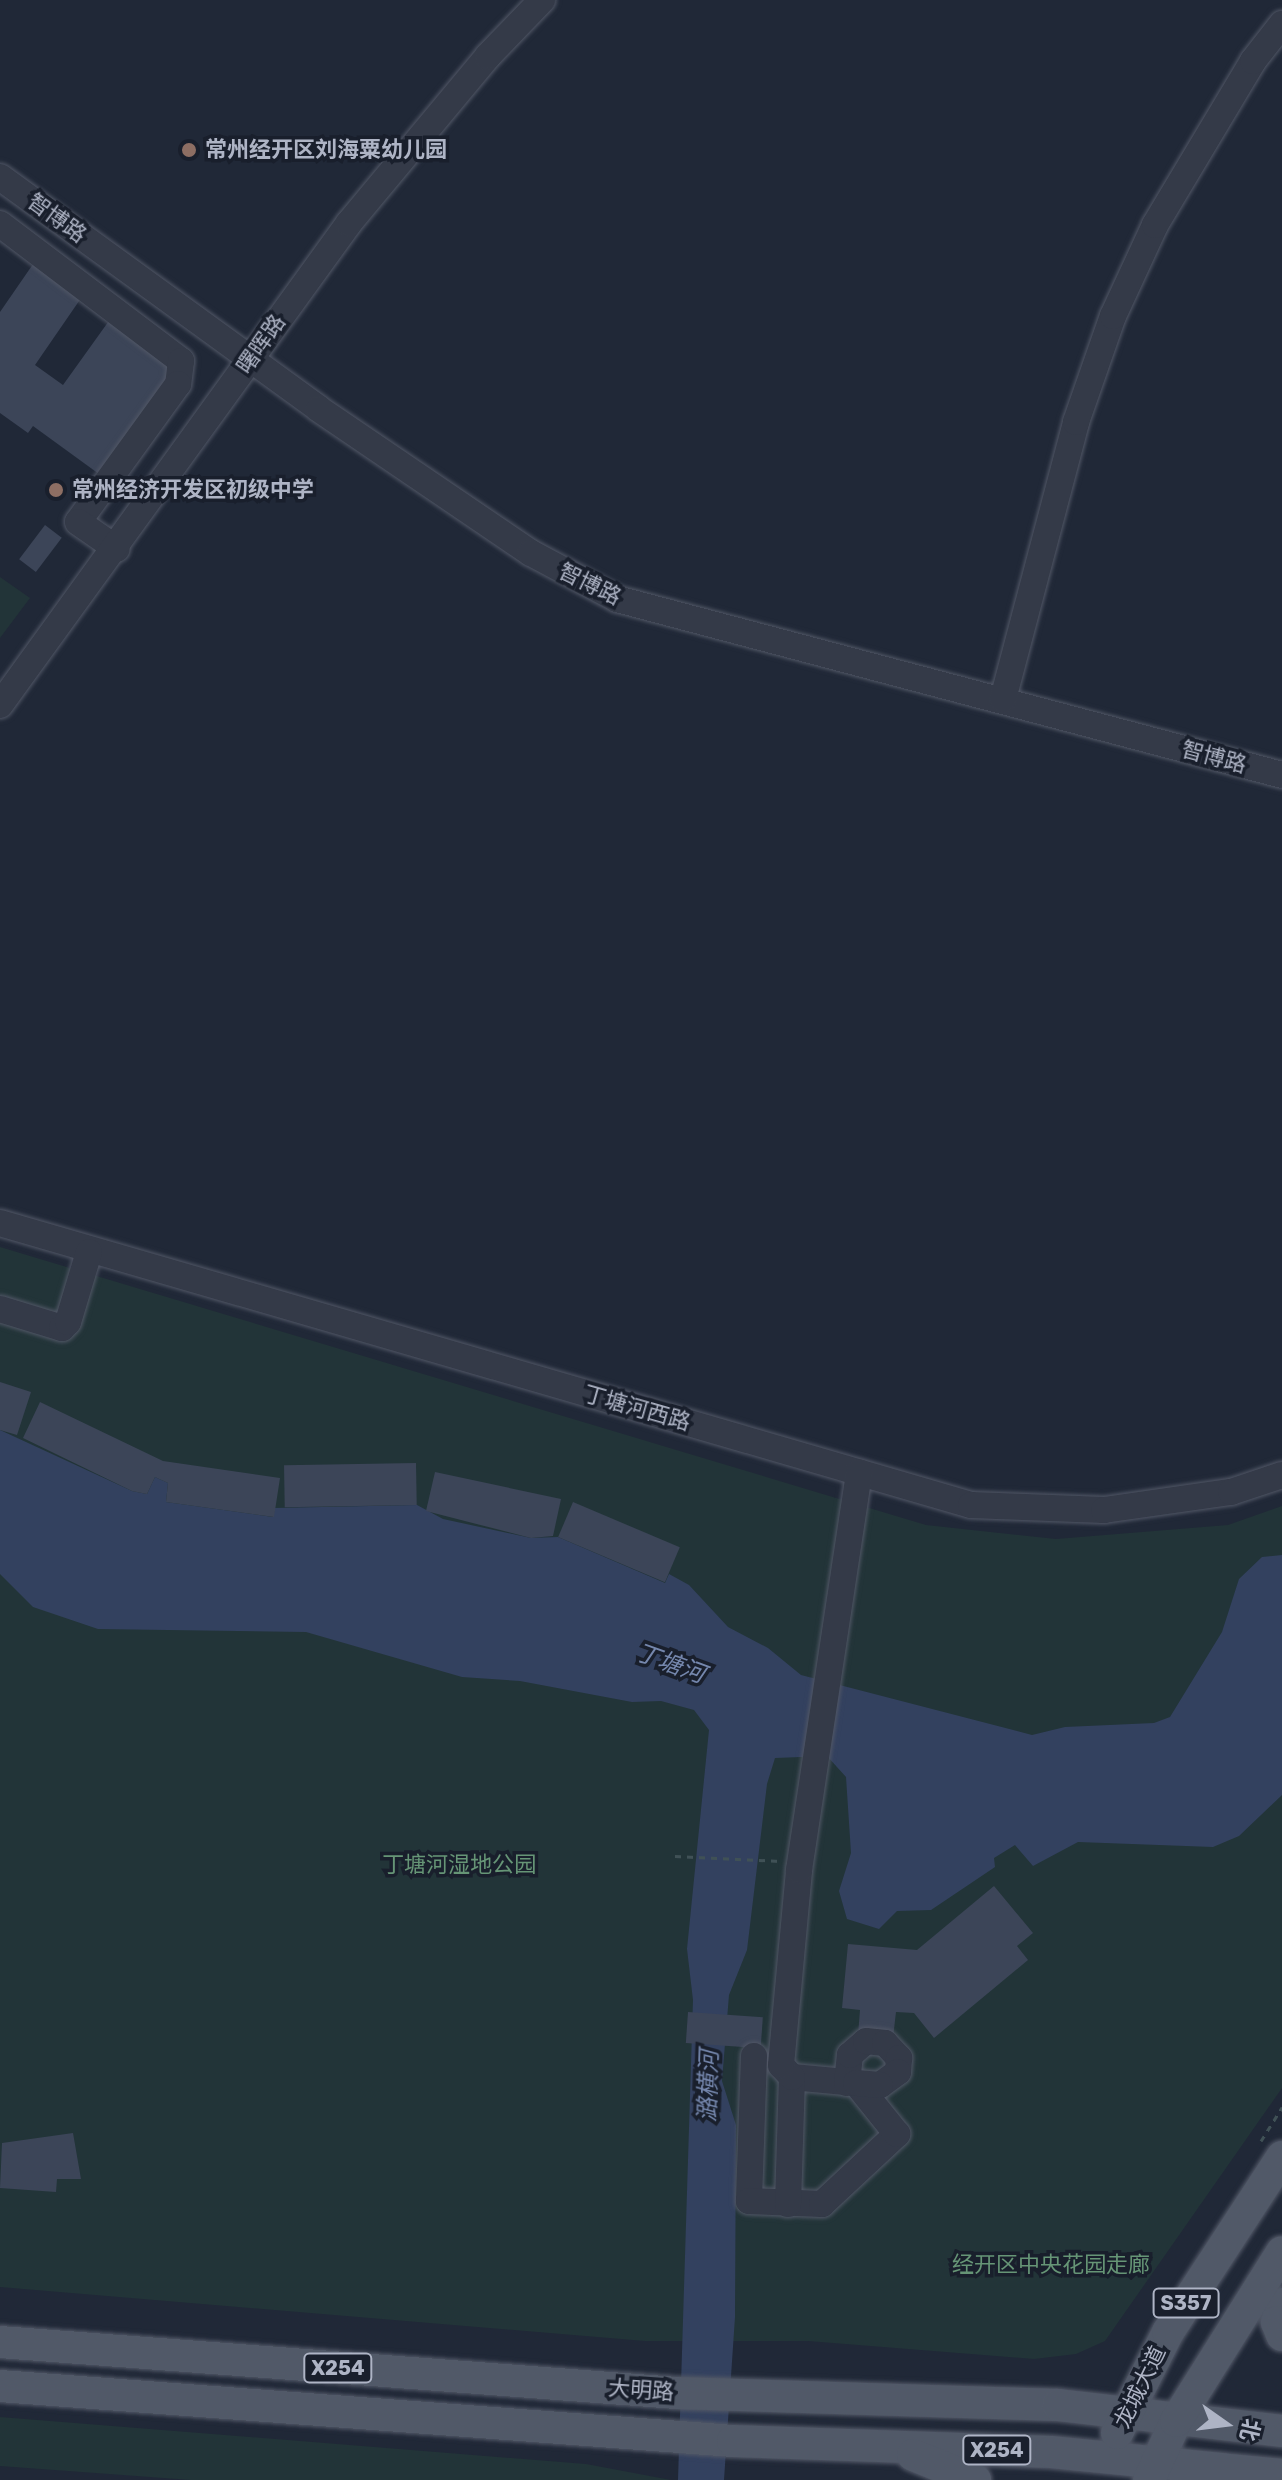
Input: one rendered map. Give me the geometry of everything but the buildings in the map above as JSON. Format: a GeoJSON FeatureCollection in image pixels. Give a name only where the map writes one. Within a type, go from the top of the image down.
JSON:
{"type":"FeatureCollection","features":[{"type":"Feature","properties":{"kind":"main road","name":"龙城大道"},"geometry":{"type":"LineString","coordinates":[[1103,2469],[1124,2415],[1168,2332],[1282,2157]]}},
{"type":"Feature","properties":{"kind":"main road","name":"S357"},"geometry":{"type":"LineString","coordinates":[[1152,2473],[1176,2421],[1282,2252]]}},
{"type":"Feature","properties":{"kind":"main road"},"geometry":{"type":"LineString","coordinates":[[1282,2304],[1277,2322],[1282,2335]]}},
{"type":"Feature","properties":{"kind":"main road","name":"大明路"},"geometry":{"type":"LineString","coordinates":[[0,2342],[676,2393],[1058,2405],[1282,2431]]}},
{"type":"Feature","properties":{"kind":"main road","name":"大明路"},"geometry":{"type":"LineString","coordinates":[[0,2386],[733,2441],[887,2445],[1152,2473],[1282,2475]]}},
{"type":"Feature","properties":{"kind":"main road"},"geometry":{"type":"LineString","coordinates":[[887,2445],[975,2480]]}},
{"type":"Feature","properties":{"kind":"street","name":"曙晖路"},"geometry":{"type":"LineString","coordinates":[[0,705],[117,549],[349,223],[488,56],[542,0]]}},
{"type":"Feature","properties":{"kind":"street"},"geometry":{"type":"LineString","coordinates":[[1003,699],[1076,422],[1113,316],[1155,225],[1253,61],[1282,24]]}},
{"type":"Feature","properties":{"kind":"street","name":"智博路"},"geometry":{"type":"LineString","coordinates":[[0,177],[531,553],[617,599],[1282,775]]}},
{"type":"Feature","properties":{"kind":"street"},"geometry":{"type":"LineString","coordinates":[[0,224],[181,361],[178,384],[78,522],[117,549]]}},
{"type":"Feature","properties":{"kind":"street","name":"丁塘河西路"},"geometry":{"type":"LineString","coordinates":[[0,1223],[89,1252],[971,1505],[1104,1510],[1231,1492],[1282,1475]]}},
{"type":"Feature","properties":{"kind":"street"},"geometry":{"type":"LineString","coordinates":[[0,1309],[62,1328],[68,1322],[89,1252]]}},
{"type":"Feature","properties":{"kind":"street"},"geometry":{"type":"LineString","coordinates":[[754,2056],[749,2201],[822,2204],[897,2134],[852,2083],[792,2077],[781,2065],[814,1768],[859,1473]]}},
{"type":"Feature","properties":{"kind":"street"},"geometry":{"type":"LineString","coordinates":[[788,2204],[792,2077]]}},
{"type":"Feature","properties":{"kind":"path"},"geometry":{"type":"LineString","coordinates":[[675,1856],[765,1860]]}},
{"type":"Feature","properties":{"kind":"green space"},"geometry":{"type":"Polygon","coordinates":[[[0,577],[30,598],[0,638],[0,577]]]}},
{"type":"Feature","properties":{"kind":"green space","name":"丁塘河湿地公园"},"geometry":{"type":"Polygon","coordinates":[[[0,1247],[926,1525],[1056,1539],[1228,1525],[1282,1506],[1282,2088],[1105,2341],[1076,2354],[1034,2359],[808,2341],[645,2341],[0,2287],[0,1247]]]}},
{"type":"Feature","properties":{"kind":"green space"},"geometry":{"type":"Polygon","coordinates":[[[0,2417],[586,2464],[671,2480],[191,2480],[0,2466],[0,2417]]]}},
{"type":"Feature","properties":{"kind":"water"},"geometry":{"type":"Polygon","coordinates":[[[0,1430],[132,1491],[147,1494],[155,1477],[168,1483],[166,1502],[273,1517],[275,1508],[417,1505],[443,1519],[531,1538],[558,1537],[665,1583],[669,1574],[689,1585],[728,1627],[768,1648],[801,1675],[1032,1735],[1065,1727],[1154,1723],[1170,1717],[1222,1632],[1239,1579],[1262,1557],[1282,1555],[1282,1795],[1239,1836],[1213,1847],[1078,1842],[1033,1866],[1015,1845],[994,1858],[995,1867],[931,1910],[897,1911],[879,1929],[847,1919],[839,1891],[851,1853],[846,1777],[827,1756],[775,1758],[767,1784],[747,1950],[729,1995],[722,2081],[736,2125],[735,2317],[724,2480],[678,2480],[693,2000],[687,1949],[709,1730],[694,1710],[661,1701],[632,1702],[520,1681],[462,1677],[306,1632],[98,1629],[33,1607],[0,1574],[0,1430]]]}},
{"type":"Feature","properties":{"kind":"place","name":"常州经开区刘海粟幼儿园"},"geometry":{"type":"Point","coordinates":[189,150]}},
{"type":"Feature","properties":{"kind":"place","name":"常州经济开发区初级中学"},"geometry":{"type":"Point","coordinates":[56,490]}},
{"type":"Feature","properties":{"kind":"water label","name":"丁塘河"},"geometry":{"type":"Point","coordinates":[670,1664]}},
{"type":"Feature","properties":{"kind":"water label","name":"潞横河"},"geometry":{"type":"Point","coordinates":[709,2086]}},
{"type":"Feature","properties":{"kind":"park label","name":"经开区中央花园走廊"},"geometry":{"type":"Point","coordinates":[1051,2265]}}]}
